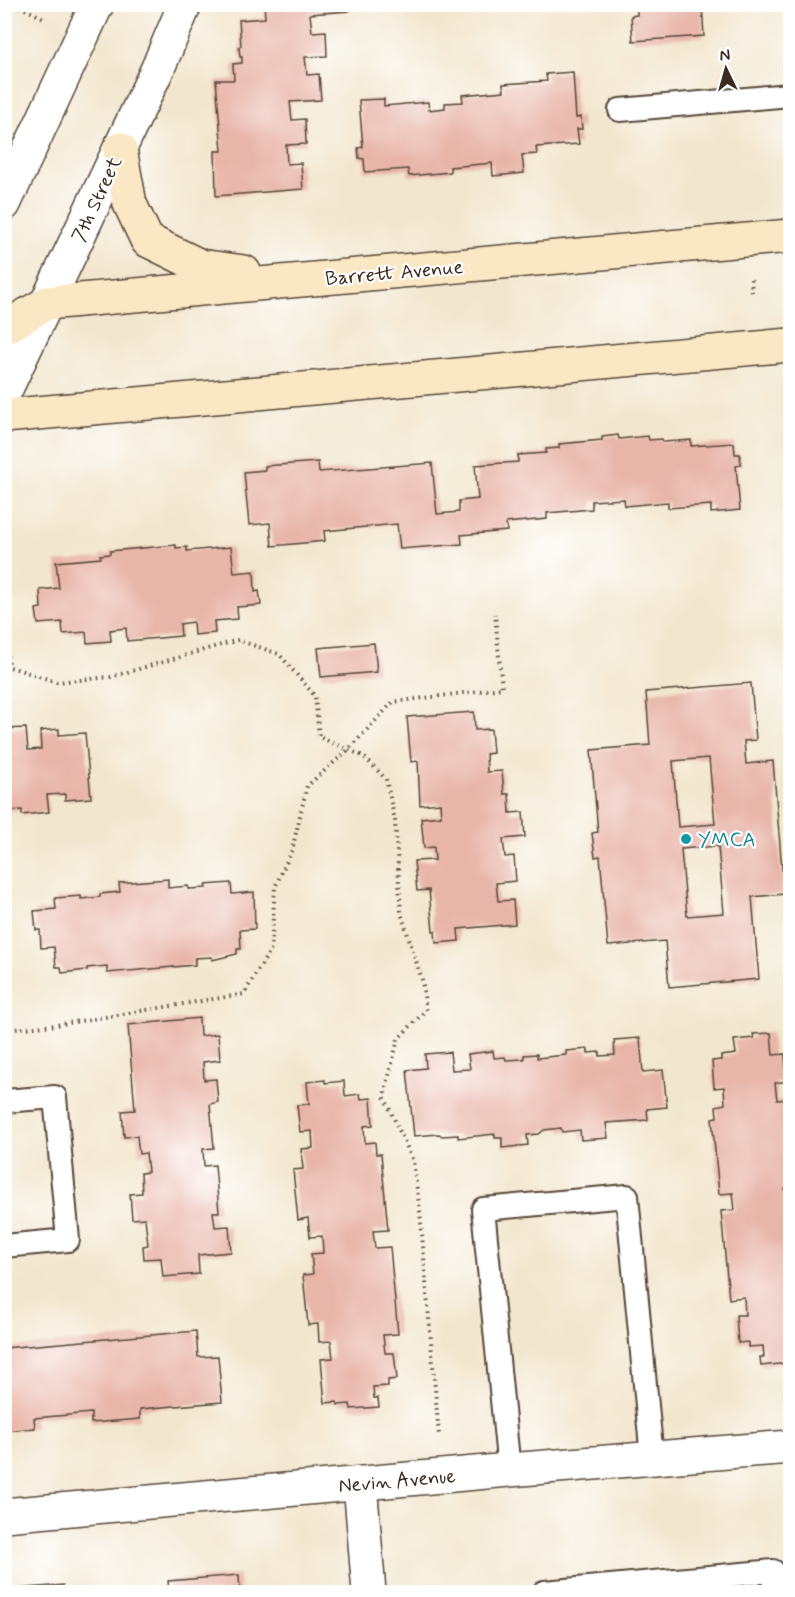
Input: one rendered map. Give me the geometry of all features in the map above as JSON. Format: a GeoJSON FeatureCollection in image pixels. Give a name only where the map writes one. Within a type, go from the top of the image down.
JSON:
{"type":"FeatureCollection","features":[{"type":"Feature","properties":{"kind":"main road"},"geometry":{"type":"LineString","coordinates":[[120,149],[130,204],[147,240],[200,266],[296,280]]}},
{"type":"Feature","properties":{"kind":"main road","name":"Barrett Avenue"},"geometry":{"type":"LineString","coordinates":[[4,328],[47,303],[790,237]]}},
{"type":"Feature","properties":{"kind":"main road"},"geometry":{"type":"LineString","coordinates":[[4,416],[790,345]]}},
{"type":"Feature","properties":{"kind":"street"},"geometry":{"type":"LineString","coordinates":[[4,204],[97,4]]}},
{"type":"Feature","properties":{"kind":"street","name":"7th Street"},"geometry":{"type":"LineString","coordinates":[[4,393],[120,149],[185,4]]}},
{"type":"Feature","properties":{"kind":"street","name":"Nevin Avenue"},"geometry":{"type":"LineString","coordinates":[[4,1515],[790,1447]]}},
{"type":"Feature","properties":{"kind":"street"},"geometry":{"type":"LineString","coordinates":[[360,1483],[369,1593]]}},
{"type":"Feature","properties":{"kind":"lane"},"geometry":{"type":"LineString","coordinates":[[620,110],[790,95]]}},
{"type":"Feature","properties":{"kind":"lane"},"geometry":{"type":"LineString","coordinates":[[4,1101],[56,1097],[68,1240],[4,1246]]}},
{"type":"Feature","properties":{"kind":"lane"},"geometry":{"type":"LineString","coordinates":[[509,1470],[483,1209],[627,1196],[652,1458]]}},
{"type":"Feature","properties":{"kind":"lane"},"geometry":{"type":"LineString","coordinates":[[544,1593],[636,1588],[773,1570],[776,1593]]}},
{"type":"Feature","properties":{"kind":"path"},"geometry":{"type":"LineString","coordinates":[[750,273],[752,292]]}},
{"type":"Feature","properties":{"kind":"path"},"geometry":{"type":"LineString","coordinates":[[4,1030],[67,1024],[244,994],[271,949],[275,887],[292,850],[308,786],[347,751],[393,702],[502,688],[495,614]]}},
{"type":"Feature","properties":{"kind":"path"},"geometry":{"type":"LineString","coordinates":[[4,644],[10,667],[57,682],[111,677],[238,640],[279,654],[315,696],[319,737],[363,756],[386,779],[395,821],[401,913],[422,980],[426,1010],[398,1039],[384,1096],[412,1161],[419,1201],[442,1476]]}},
{"type":"Feature","properties":{"kind":"building"},"geometry":{"type":"Polygon","coordinates":[[[264,4],[349,4],[349,11],[310,14],[312,32],[326,31],[327,56],[305,57],[307,75],[319,74],[321,100],[290,102],[292,120],[305,119],[306,144],[286,145],[287,164],[301,163],[303,189],[216,196],[215,151],[222,151],[216,80],[234,80],[233,64],[242,63],[239,47],[241,46],[239,20],[265,18],[264,4]]]}},
{"type":"Feature","properties":{"kind":"building"},"geometry":{"type":"Polygon","coordinates":[[[637,4],[702,4],[704,36],[633,41],[631,16],[637,15],[637,4]]]}},
{"type":"Feature","properties":{"kind":"building"},"geometry":{"type":"Polygon","coordinates":[[[573,72],[576,118],[581,117],[582,129],[577,129],[579,144],[536,147],[537,154],[522,155],[524,173],[493,176],[492,163],[450,167],[450,172],[409,176],[408,169],[365,172],[364,159],[359,158],[358,148],[363,147],[359,100],[384,99],[384,106],[428,102],[429,110],[445,108],[445,103],[463,102],[462,95],[504,91],[503,84],[547,81],[546,74],[573,72]]]}},
{"type":"Feature","properties":{"kind":"building"},"geometry":{"type":"Polygon","coordinates":[[[618,435],[619,439],[648,436],[649,440],[662,439],[663,442],[691,440],[691,446],[734,443],[735,454],[740,454],[741,465],[736,466],[740,510],[711,513],[711,505],[668,508],[668,502],[625,506],[624,499],[592,501],[592,509],[547,513],[547,519],[506,523],[507,531],[461,535],[462,544],[400,549],[397,524],[324,531],[325,541],[272,546],[270,523],[249,525],[244,472],[265,470],[265,466],[318,462],[319,472],[432,463],[437,514],[459,512],[459,501],[478,499],[475,465],[518,462],[518,455],[546,453],[546,449],[559,448],[559,444],[602,440],[602,437],[618,435]]]}},
{"type":"Feature","properties":{"kind":"building"},"geometry":{"type":"Polygon","coordinates":[[[176,545],[176,548],[187,547],[187,551],[231,547],[234,573],[254,571],[255,592],[259,591],[261,605],[237,607],[238,619],[214,621],[215,633],[194,635],[193,622],[180,624],[181,636],[127,641],[126,628],[110,630],[111,641],[87,643],[86,632],[63,634],[62,622],[38,624],[36,609],[41,608],[40,590],[59,588],[56,562],[101,558],[100,555],[110,554],[110,551],[176,545]]]}},
{"type":"Feature","properties":{"kind":"building"},"geometry":{"type":"Polygon","coordinates":[[[374,643],[377,672],[321,677],[318,648],[374,643]]]}},
{"type":"Feature","properties":{"kind":"building","name":"YMCA"},"geometry":{"type":"Polygon","coordinates":[[[751,683],[756,740],[744,741],[746,764],[773,761],[784,894],[752,897],[759,979],[669,987],[665,941],[608,946],[600,856],[595,857],[592,833],[598,832],[591,750],[650,745],[646,692],[751,683]],[[709,758],[673,761],[678,827],[715,824],[709,758]],[[718,846],[681,849],[687,916],[724,913],[718,846]]]}},
{"type":"Feature","properties":{"kind":"building"},"geometry":{"type":"Polygon","coordinates":[[[474,712],[475,730],[491,729],[493,753],[486,754],[487,772],[502,771],[504,794],[509,794],[510,813],[523,812],[525,837],[503,839],[505,857],[514,856],[516,881],[496,883],[498,901],[513,900],[515,924],[458,929],[459,941],[436,943],[429,890],[417,891],[414,861],[435,860],[434,847],[424,848],[421,818],[441,816],[440,803],[420,805],[418,761],[411,762],[407,717],[474,712]]]}},
{"type":"Feature","properties":{"kind":"building"},"geometry":{"type":"Polygon","coordinates":[[[26,728],[28,750],[41,749],[40,731],[59,729],[59,735],[85,733],[91,798],[65,800],[65,794],[47,795],[49,812],[22,815],[22,810],[4,811],[4,729],[26,728]]]}},
{"type":"Feature","properties":{"kind":"building"},"geometry":{"type":"Polygon","coordinates":[[[168,879],[168,888],[188,886],[189,889],[206,888],[205,885],[231,883],[232,894],[254,892],[255,929],[240,930],[241,949],[237,949],[237,954],[212,960],[212,957],[195,958],[195,965],[107,973],[107,966],[62,973],[61,967],[56,967],[54,947],[41,948],[40,930],[36,930],[34,911],[56,909],[55,898],[100,897],[100,894],[120,892],[119,883],[168,879]]]}},
{"type":"Feature","properties":{"kind":"building"},"geometry":{"type":"Polygon","coordinates":[[[199,1018],[200,1036],[218,1034],[220,1060],[203,1062],[204,1080],[216,1079],[218,1102],[210,1104],[214,1148],[203,1149],[204,1166],[215,1165],[219,1212],[213,1212],[215,1227],[229,1226],[231,1252],[198,1255],[199,1274],[163,1277],[161,1258],[144,1259],[143,1246],[148,1245],[145,1218],[132,1219],[130,1194],[142,1193],[141,1173],[148,1172],[146,1153],[139,1154],[137,1136],[124,1137],[122,1111],[135,1110],[128,1025],[199,1018]]]}},
{"type":"Feature","properties":{"kind":"building"},"geometry":{"type":"Polygon","coordinates":[[[771,1033],[773,1055],[785,1054],[787,1081],[775,1083],[777,1100],[789,1099],[790,1113],[790,1187],[785,1188],[787,1205],[790,1204],[790,1358],[789,1363],[761,1366],[760,1357],[764,1357],[763,1346],[748,1347],[748,1342],[738,1343],[736,1315],[745,1315],[744,1297],[729,1299],[721,1211],[735,1210],[733,1193],[719,1194],[712,1118],[717,1117],[716,1106],[725,1104],[724,1087],[714,1088],[712,1061],[721,1060],[721,1056],[736,1054],[734,1040],[754,1038],[753,1034],[771,1033]]]}},
{"type":"Feature","properties":{"kind":"building"},"geometry":{"type":"Polygon","coordinates":[[[640,1038],[643,1072],[663,1070],[667,1107],[647,1109],[648,1120],[606,1123],[608,1138],[581,1140],[580,1130],[562,1132],[561,1128],[527,1135],[528,1145],[502,1148],[502,1138],[495,1138],[495,1134],[458,1138],[458,1135],[442,1136],[439,1134],[414,1136],[407,1070],[426,1068],[425,1054],[450,1052],[452,1070],[470,1069],[468,1054],[493,1051],[494,1058],[505,1057],[506,1060],[524,1059],[524,1055],[537,1054],[537,1058],[566,1055],[566,1051],[588,1049],[588,1053],[600,1052],[600,1056],[615,1055],[614,1040],[640,1038]]]}},
{"type":"Feature","properties":{"kind":"building"},"geometry":{"type":"Polygon","coordinates":[[[325,1080],[325,1083],[344,1081],[345,1096],[360,1094],[361,1099],[371,1098],[373,1125],[364,1126],[365,1143],[375,1142],[376,1154],[381,1154],[388,1230],[373,1231],[375,1248],[390,1247],[398,1334],[383,1335],[385,1353],[394,1353],[397,1379],[388,1380],[388,1386],[373,1387],[374,1398],[378,1398],[379,1407],[351,1409],[350,1404],[325,1403],[321,1359],[333,1358],[331,1341],[319,1342],[318,1324],[308,1325],[303,1275],[313,1274],[311,1254],[323,1253],[322,1236],[310,1237],[308,1218],[298,1220],[293,1170],[303,1169],[301,1149],[313,1148],[312,1131],[300,1132],[297,1105],[309,1104],[307,1082],[325,1080]]]}},
{"type":"Feature","properties":{"kind":"building"},"geometry":{"type":"Polygon","coordinates":[[[196,1331],[198,1357],[218,1356],[222,1402],[140,1409],[140,1419],[91,1423],[91,1413],[34,1418],[35,1428],[4,1431],[4,1348],[196,1331]]]}},
{"type":"Feature","properties":{"kind":"building"},"geometry":{"type":"Polygon","coordinates":[[[239,1575],[240,1592],[169,1592],[168,1581],[239,1575]]]}},
{"type":"Feature","properties":{"kind":"building"},"geometry":{"type":"Polygon","coordinates":[[[63,1585],[64,1592],[4,1592],[4,1590],[63,1585]]]}},
{"type":"Feature","properties":{"kind":"place","name":"YMCA"},"geometry":{"type":"Point","coordinates":[686,839]}}]}
